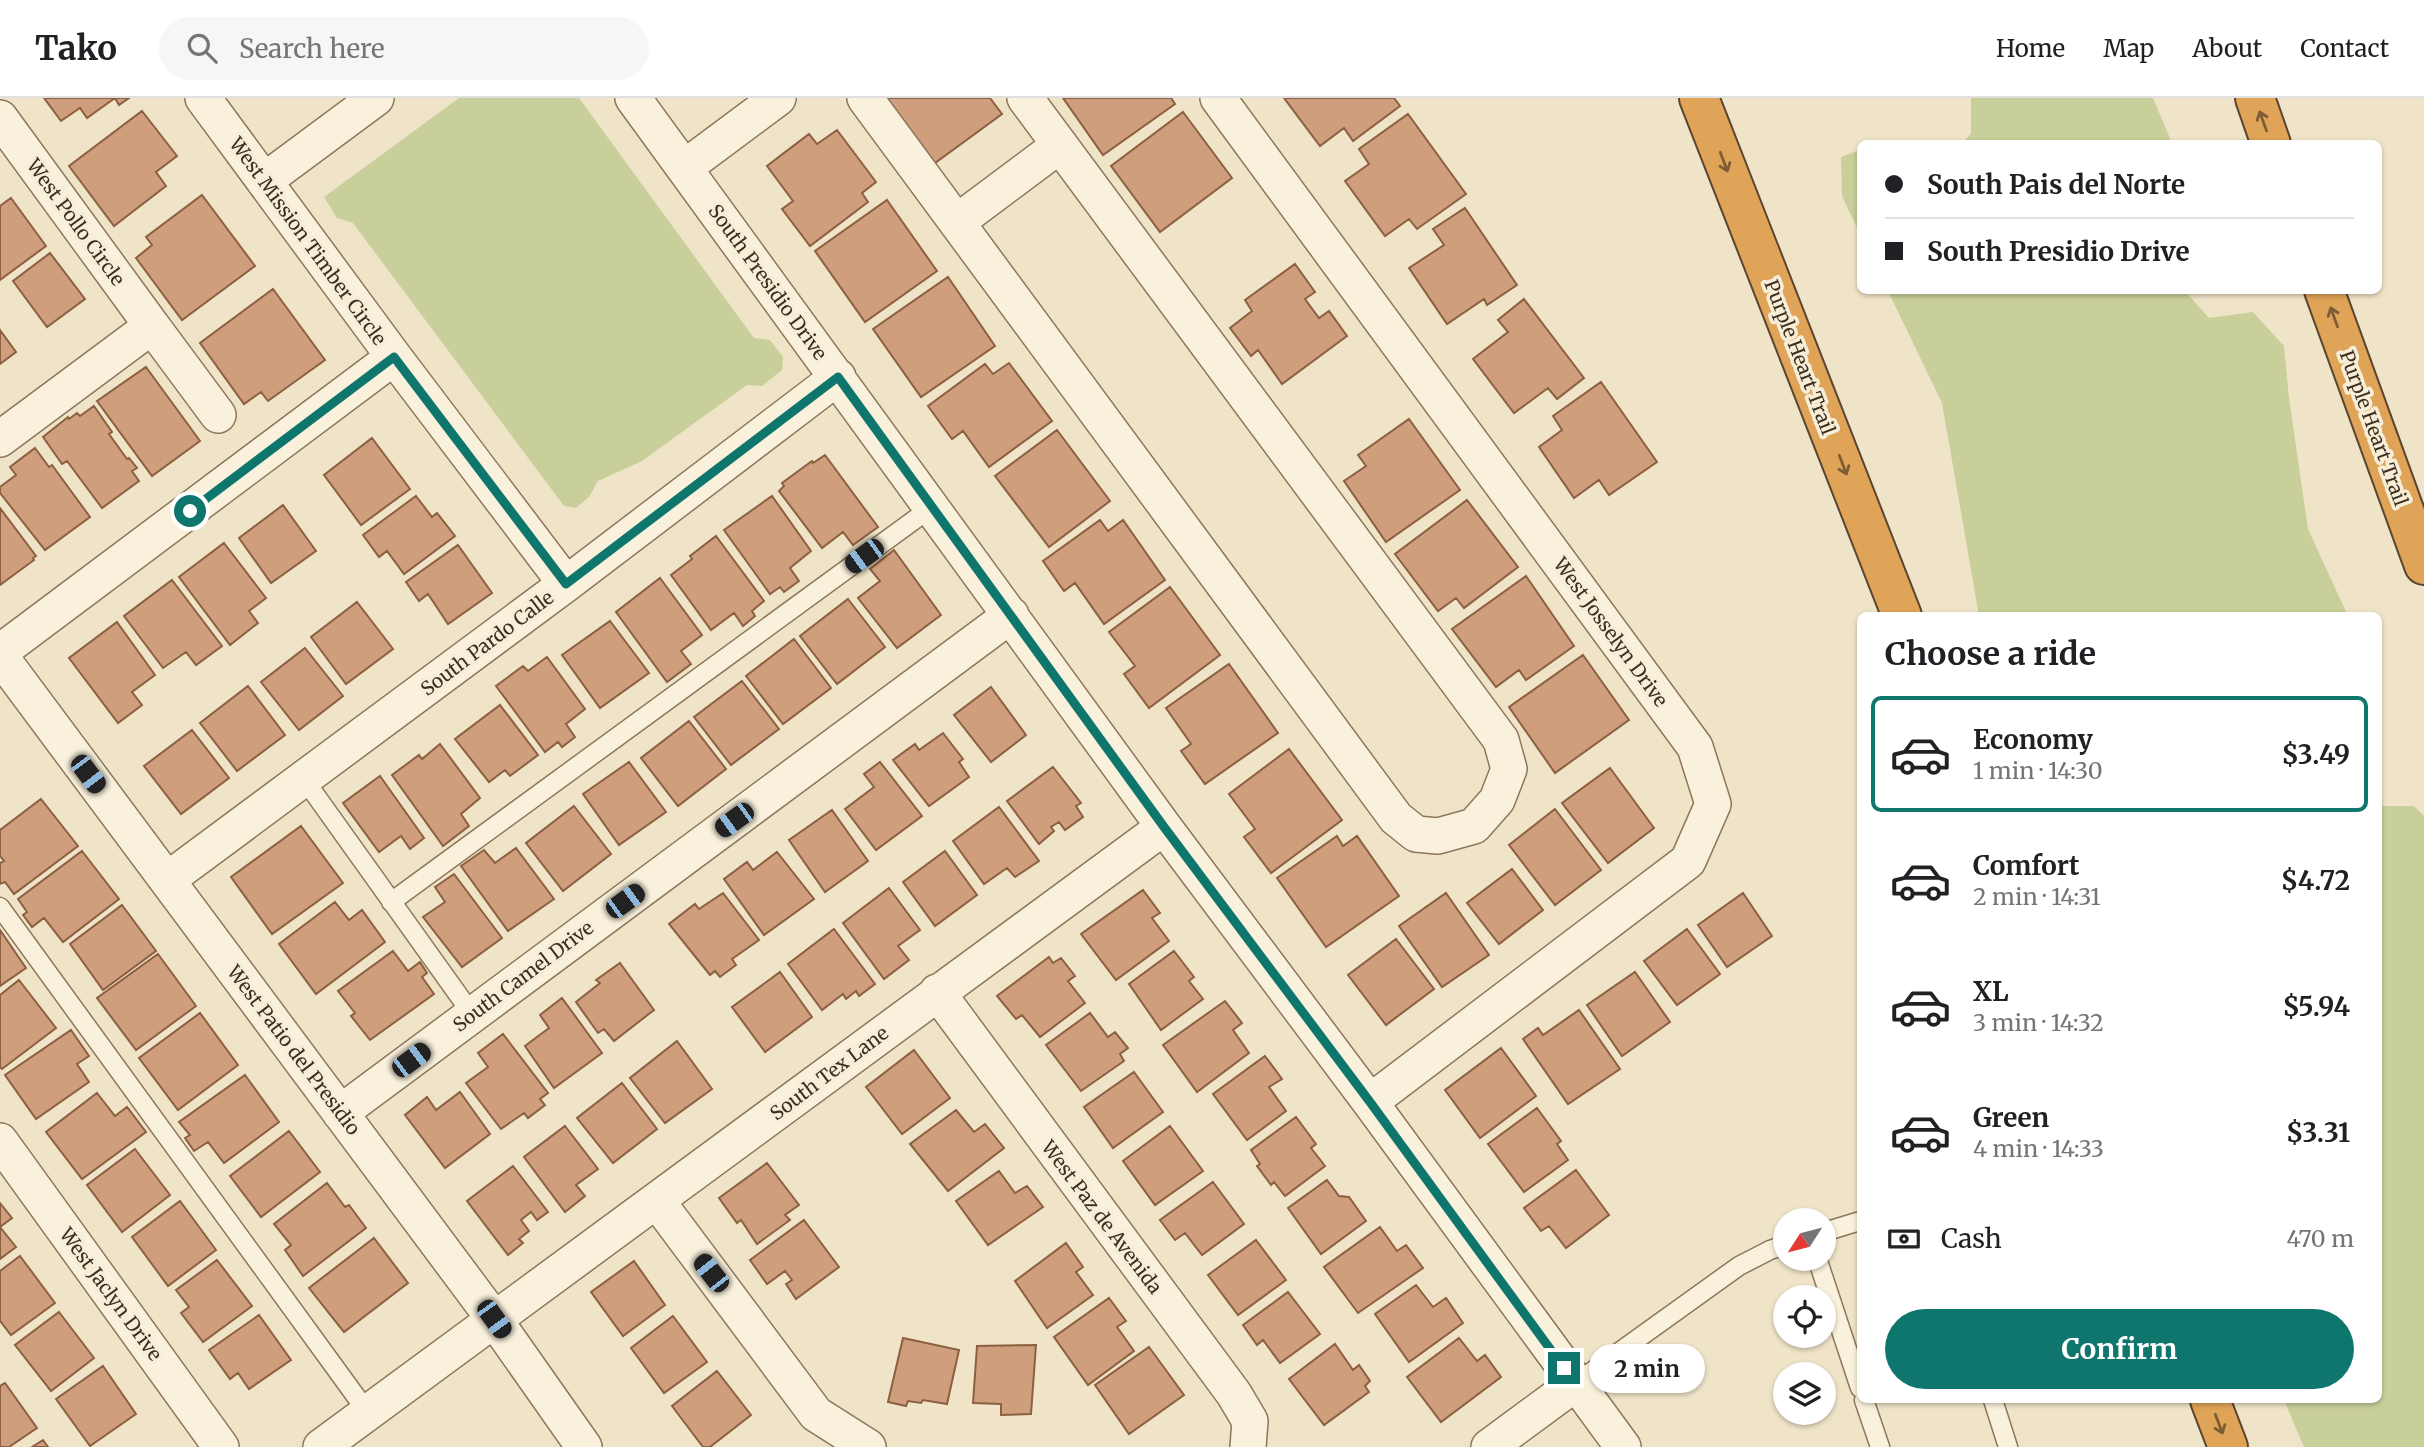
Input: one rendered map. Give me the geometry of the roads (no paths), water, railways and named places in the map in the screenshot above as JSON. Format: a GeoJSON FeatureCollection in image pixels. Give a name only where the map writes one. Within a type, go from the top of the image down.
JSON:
{"type":"FeatureCollection","features":[{"type":"Feature","properties":{"kind":"highway","name":"Purple Heart Trail"},"geometry":{"type":"LineString","coordinates":[[1699,98],[1900,612]]}},
{"type":"Feature","properties":{"kind":"highway"},"geometry":{"type":"LineString","coordinates":[[2255,98],[2270,140]]}},
{"type":"Feature","properties":{"kind":"highway","name":"Purple Heart Trail"},"geometry":{"type":"LineString","coordinates":[[2325,294],[2424,565]]}},
{"type":"Feature","properties":{"kind":"highway"},"geometry":{"type":"LineString","coordinates":[[2211,1403],[2228,1447]]}},
{"type":"Feature","properties":{"kind":"street","name":"West Mission Timber Circle"},"geometry":{"type":"LineString","coordinates":[[204,98],[394,357],[566,584]]}},
{"type":"Feature","properties":{"kind":"street"},"geometry":{"type":"LineString","coordinates":[[264,181],[376,98]]}},
{"type":"Feature","properties":{"kind":"street","name":"South Presidio Drive"},"geometry":{"type":"LineString","coordinates":[[633,98],[1164,827],[1623,1447]]}},
{"type":"Feature","properties":{"kind":"street"},"geometry":{"type":"LineString","coordinates":[[684,168],[778,98]]}},
{"type":"Feature","properties":{"kind":"street"},"geometry":{"type":"LineString","coordinates":[[865,98],[1396,818],[1416,834],[1438,836],[1474,827],[1497,800],[1508,769],[1501,740],[1025,98]]}},
{"type":"Feature","properties":{"kind":"street","name":"West Josselyn Drive"},"geometry":{"type":"LineString","coordinates":[[1218,98],[1695,747],[1713,804],[1688,861],[1370,1102]]}},
{"type":"Feature","properties":{"kind":"street","name":"West Pollo Circle"},"geometry":{"type":"LineString","coordinates":[[0,118],[218,415]]}},
{"type":"Feature","properties":{"kind":"street"},"geometry":{"type":"LineString","coordinates":[[957,222],[1060,145]]}},
{"type":"Feature","properties":{"kind":"street"},"geometry":{"type":"LineString","coordinates":[[0,439],[152,326]]}},
{"type":"Feature","properties":{"kind":"street"},"geometry":{"type":"LineString","coordinates":[[0,654],[394,357]]}},
{"type":"Feature","properties":{"kind":"street","name":"South Pardo Calle"},"geometry":{"type":"LineString","coordinates":[[167,880],[566,584],[838,377]]}},
{"type":"Feature","properties":{"kind":"street","name":"South Camel Drive"},"geometry":{"type":"LineString","coordinates":[[340,1113],[1011,615]]}},
{"type":"Feature","properties":{"kind":"street","name":"West Patio del Presidio"},"geometry":{"type":"LineString","coordinates":[[0,654],[494,1319],[584,1447]]}},
{"type":"Feature","properties":{"kind":"street","name":"South Tex Lane"},"geometry":{"type":"LineString","coordinates":[[321,1447],[1164,827]]}},
{"type":"Feature","properties":{"kind":"street","name":"West Paz de Avenida"},"geometry":{"type":"LineString","coordinates":[[937,992],[1234,1394],[1250,1421],[1248,1447]]}},
{"type":"Feature","properties":{"kind":"street","name":"West Jaclyn Drive"},"geometry":{"type":"LineString","coordinates":[[0,1141],[221,1447]]}},
{"type":"Feature","properties":{"kind":"street"},"geometry":{"type":"LineString","coordinates":[[657,1201],[816,1414],[868,1447]]}},
{"type":"Feature","properties":{"kind":"street"},"geometry":{"type":"LineString","coordinates":[[1489,1447],[1576,1383]]}},
{"type":"Feature","properties":{"kind":"lane"},"geometry":{"type":"LineString","coordinates":[[391,902],[932,507]]}},
{"type":"Feature","properties":{"kind":"lane"},"geometry":{"type":"LineString","coordinates":[[304,779],[472,1014]]}},
{"type":"Feature","properties":{"kind":"lane"},"geometry":{"type":"LineString","coordinates":[[0,907],[368,1413]]}},
{"type":"Feature","properties":{"kind":"lane"},"geometry":{"type":"LineString","coordinates":[[1836,1228],[1857,1221]]}},
{"type":"Feature","properties":{"kind":"lane"},"geometry":{"type":"LineString","coordinates":[[1576,1383],[1739,1265],[1773,1249]]}},
{"type":"Feature","properties":{"kind":"lane"},"geometry":{"type":"LineString","coordinates":[[1821,1271],[1857,1379]]}},
{"type":"Feature","properties":{"kind":"lane"},"geometry":{"type":"LineString","coordinates":[[1865,1403],[1880,1447]]}},
{"type":"Feature","properties":{"kind":"lane"},"geometry":{"type":"LineString","coordinates":[[1994,1403],[2002,1445]]}}]}
